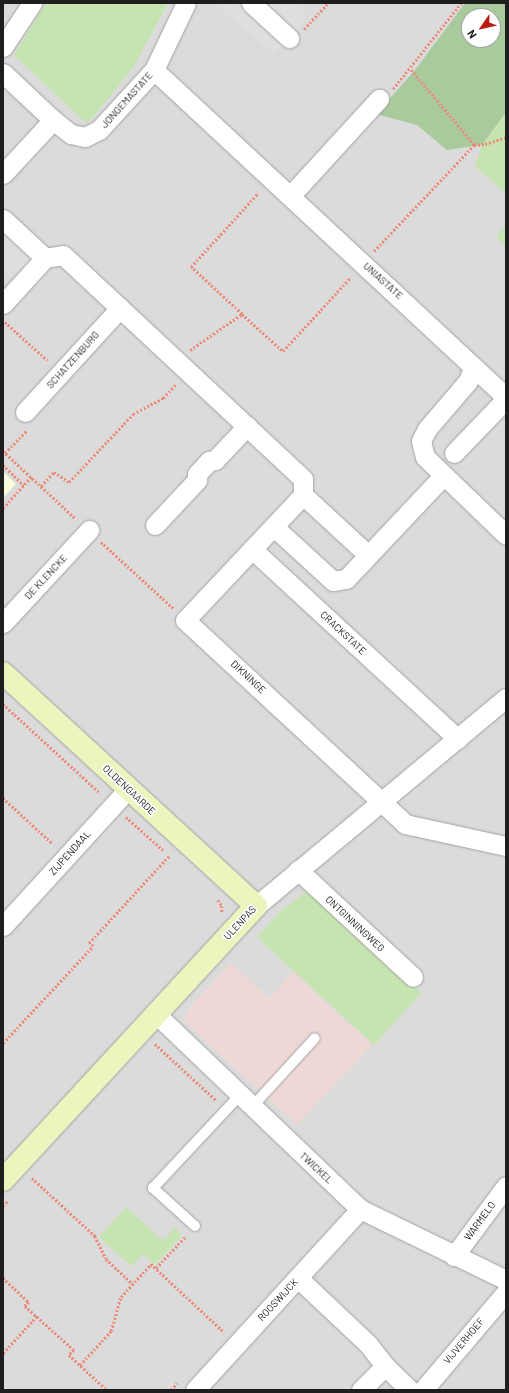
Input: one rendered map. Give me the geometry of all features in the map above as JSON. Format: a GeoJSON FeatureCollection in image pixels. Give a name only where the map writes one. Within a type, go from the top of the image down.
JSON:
{"type":"FeatureCollection","features":[{"type":"Feature","properties":{"kind":"street"},"geometry":{"type":"LineString","coordinates":[[3,47],[32,3]]}},
{"type":"Feature","properties":{"kind":"street","name":"JONGEMASTATE"},"geometry":{"type":"LineString","coordinates":[[3,73],[53,120],[71,134],[85,137],[99,130],[154,70],[186,3]]}},
{"type":"Feature","properties":{"kind":"street"},"geometry":{"type":"LineString","coordinates":[[251,3],[289,38]]}},
{"type":"Feature","properties":{"kind":"street","name":"UNIASTATE"},"geometry":{"type":"LineString","coordinates":[[154,70],[464,356],[473,368],[506,398],[454,453]]}},
{"type":"Feature","properties":{"kind":"street"},"geometry":{"type":"LineString","coordinates":[[290,196],[379,99]]}},
{"type":"Feature","properties":{"kind":"street"},"geometry":{"type":"LineString","coordinates":[[3,174],[53,120]]}},
{"type":"Feature","properties":{"kind":"street"},"geometry":{"type":"LineString","coordinates":[[3,219],[45,258]]}},
{"type":"Feature","properties":{"kind":"street"},"geometry":{"type":"LineString","coordinates":[[6,294],[45,258],[63,255],[303,479],[303,496],[252,549]]}},
{"type":"Feature","properties":{"kind":"street","name":"SCHATZENBURG"},"geometry":{"type":"LineString","coordinates":[[26,412],[120,308]]}},
{"type":"Feature","properties":{"kind":"street"},"geometry":{"type":"LineString","coordinates":[[473,368],[468,381],[427,428],[421,441],[425,458],[506,535]]}},
{"type":"Feature","properties":{"kind":"street"},"geometry":{"type":"LineString","coordinates":[[155,525],[196,480],[197,474],[209,461],[215,460],[247,426]]}},
{"type":"Feature","properties":{"kind":"street"},"geometry":{"type":"LineString","coordinates":[[274,526],[332,581],[346,579],[367,554],[443,476]]}},
{"type":"Feature","properties":{"kind":"street"},"geometry":{"type":"LineString","coordinates":[[303,496],[367,554]]}},
{"type":"Feature","properties":{"kind":"street","name":"DE KLENCKE"},"geometry":{"type":"LineString","coordinates":[[3,622],[88,530]]}},
{"type":"Feature","properties":{"kind":"street","name":"DIKNINGE"},"geometry":{"type":"LineString","coordinates":[[252,549],[185,620],[382,801]]}},
{"type":"Feature","properties":{"kind":"street","name":"CRACKSTATE"},"geometry":{"type":"LineString","coordinates":[[252,549],[458,739]]}},
{"type":"Feature","properties":{"kind":"street","name":"OLDENGAARDE"},"geometry":{"type":"LineString","coordinates":[[3,673],[256,906]]}},
{"type":"Feature","properties":{"kind":"street","name":"ULENPAS"},"geometry":{"type":"LineString","coordinates":[[8,1188],[163,1020],[256,906],[506,698]]}},
{"type":"Feature","properties":{"kind":"street","name":"ZIJPENDAAL"},"geometry":{"type":"LineString","coordinates":[[6,917],[66,857],[128,789]]}},
{"type":"Feature","properties":{"kind":"street"},"geometry":{"type":"LineString","coordinates":[[382,801],[405,824],[506,846]]}},
{"type":"Feature","properties":{"kind":"street","name":"ONTGINNINGWEG"},"geometry":{"type":"LineString","coordinates":[[298,870],[413,977]]}},
{"type":"Feature","properties":{"kind":"street","name":"TWICKEL"},"geometry":{"type":"LineString","coordinates":[[163,1020],[360,1209],[506,1280]]}},
{"type":"Feature","properties":{"kind":"street","name":"WARMELO"},"geometry":{"type":"LineString","coordinates":[[454,1256],[506,1186]]}},
{"type":"Feature","properties":{"kind":"street","name":"ROOSWIJCK"},"geometry":{"type":"LineString","coordinates":[[188,1384],[298,1278],[360,1209]]}},
{"type":"Feature","properties":{"kind":"street"},"geometry":{"type":"LineString","coordinates":[[298,1278],[368,1344],[385,1366],[410,1390]]}},
{"type":"Feature","properties":{"kind":"street","name":"VIJVERHOEF"},"geometry":{"type":"LineString","coordinates":[[423,1390],[506,1292]]}},
{"type":"Feature","properties":{"kind":"street"},"geometry":{"type":"LineString","coordinates":[[361,1390],[385,1366]]}},
{"type":"Feature","properties":{"kind":"lane"},"geometry":{"type":"LineString","coordinates":[[195,1226],[153,1188],[226,1109],[246,1101],[315,1038]]}},
{"type":"Feature","properties":{"kind":"path"},"geometry":{"type":"LineString","coordinates":[[289,38],[292,42],[328,3]]}},
{"type":"Feature","properties":{"kind":"path"},"geometry":{"type":"LineString","coordinates":[[379,99],[386,97],[410,69],[461,3]]}},
{"type":"Feature","properties":{"kind":"path"},"geometry":{"type":"LineString","coordinates":[[410,69],[474,145]]}},
{"type":"Feature","properties":{"kind":"path"},"geometry":{"type":"LineString","coordinates":[[271,179],[191,267],[282,351],[474,145],[486,144],[506,137]]}},
{"type":"Feature","properties":{"kind":"path"},"geometry":{"type":"LineString","coordinates":[[41,486],[54,472],[69,482],[133,414],[163,398],[183,366],[186,353],[242,314]]}},
{"type":"Feature","properties":{"kind":"path"},"geometry":{"type":"LineString","coordinates":[[3,320],[61,373]]}},
{"type":"Feature","properties":{"kind":"path"},"geometry":{"type":"LineString","coordinates":[[5,453],[31,426],[31,417],[26,412]]}},
{"type":"Feature","properties":{"kind":"path"},"geometry":{"type":"LineString","coordinates":[[3,465],[24,485]]}},
{"type":"Feature","properties":{"kind":"path"},"geometry":{"type":"LineString","coordinates":[[3,508],[31,477]]}},
{"type":"Feature","properties":{"kind":"path"},"geometry":{"type":"LineString","coordinates":[[3,704],[175,861]]}},
{"type":"Feature","properties":{"kind":"path"},"geometry":{"type":"LineString","coordinates":[[3,798],[66,857]]}},
{"type":"Feature","properties":{"kind":"path"},"geometry":{"type":"LineString","coordinates":[[3,1043],[93,946],[89,943],[169,856]]}},
{"type":"Feature","properties":{"kind":"path"},"geometry":{"type":"LineString","coordinates":[[212,895],[222,906],[220,916]]}},
{"type":"Feature","properties":{"kind":"path"},"geometry":{"type":"LineString","coordinates":[[148,1049],[154,1043],[163,1020]]}},
{"type":"Feature","properties":{"kind":"path"},"geometry":{"type":"LineString","coordinates":[[154,1043],[226,1109]]}},
{"type":"Feature","properties":{"kind":"path"},"geometry":{"type":"LineString","coordinates":[[25,1181],[35,1170]]}},
{"type":"Feature","properties":{"kind":"path"},"geometry":{"type":"LineString","coordinates":[[30,1176],[95,1236],[106,1259],[133,1284]]}},
{"type":"Feature","properties":{"kind":"path"},"geometry":{"type":"LineString","coordinates":[[3,1206],[8,1188]]}},
{"type":"Feature","properties":{"kind":"path"},"geometry":{"type":"LineString","coordinates":[[156,1268],[195,1226]]}},
{"type":"Feature","properties":{"kind":"path"},"geometry":{"type":"LineString","coordinates":[[80,1365],[111,1331],[121,1297],[151,1264],[226,1334]]}},
{"type":"Feature","properties":{"kind":"path"},"geometry":{"type":"LineString","coordinates":[[3,1278],[29,1302],[26,1306],[74,1350],[69,1355],[107,1390]]}},
{"type":"Feature","properties":{"kind":"path"},"geometry":{"type":"LineString","coordinates":[[3,1354],[36,1316]]}},
{"type":"Feature","properties":{"kind":"path"},"geometry":{"type":"LineString","coordinates":[[220,1339],[231,1328]]}},
{"type":"Feature","properties":{"kind":"path"},"geometry":{"type":"LineString","coordinates":[[171,1390],[188,1384]]}},
{"type":"Feature","properties":{"kind":"shaded area"},"geometry":{"type":"Polygon","coordinates":[[[3,3],[506,3],[506,1390],[3,1390],[3,3]]]}},
{"type":"Feature","properties":{"kind":"shaded area"},"geometry":{"type":"Polygon","coordinates":[[[216,3],[295,3],[309,16],[273,55],[216,3]]]}},
{"type":"Feature","properties":{"kind":"shaded area"},"geometry":{"type":"Polygon","coordinates":[[[3,234],[32,260],[14,280],[3,270],[3,234]]]}},
{"type":"Feature","properties":{"kind":"shaded area"},"geometry":{"type":"Polygon","coordinates":[[[3,472],[16,484],[3,498],[3,472]]]}},
{"type":"Feature","properties":{"kind":"shaded area"},"geometry":{"type":"Polygon","coordinates":[[[231,963],[269,998],[293,972],[372,1045],[297,1125],[186,1023],[184,1018],[189,1008],[231,963]]]}},
{"type":"Feature","properties":{"kind":"green space"},"geometry":{"type":"Polygon","coordinates":[[[46,3],[168,3],[134,66],[91,120],[84,121],[14,55],[46,3]]]}},
{"type":"Feature","properties":{"kind":"green space"},"geometry":{"type":"Polygon","coordinates":[[[465,3],[506,3],[506,112],[482,145],[447,150],[417,125],[376,114],[415,70],[461,8],[461,48],[501,48],[501,8],[461,8],[465,3]]]}},
{"type":"Feature","properties":{"kind":"green space"},"geometry":{"type":"Polygon","coordinates":[[[506,112],[506,194],[475,166],[482,145],[506,112]]]}},
{"type":"Feature","properties":{"kind":"green space"},"geometry":{"type":"Polygon","coordinates":[[[506,225],[506,246],[496,237],[506,225]]]}},
{"type":"Feature","properties":{"kind":"green space"},"geometry":{"type":"Polygon","coordinates":[[[309,890],[421,993],[374,1045],[257,937],[284,908],[309,890]]]}},
{"type":"Feature","properties":{"kind":"green space"},"geometry":{"type":"Polygon","coordinates":[[[126,1207],[163,1241],[175,1228],[182,1235],[155,1265],[143,1254],[131,1266],[99,1237],[126,1207]]]}}]}
